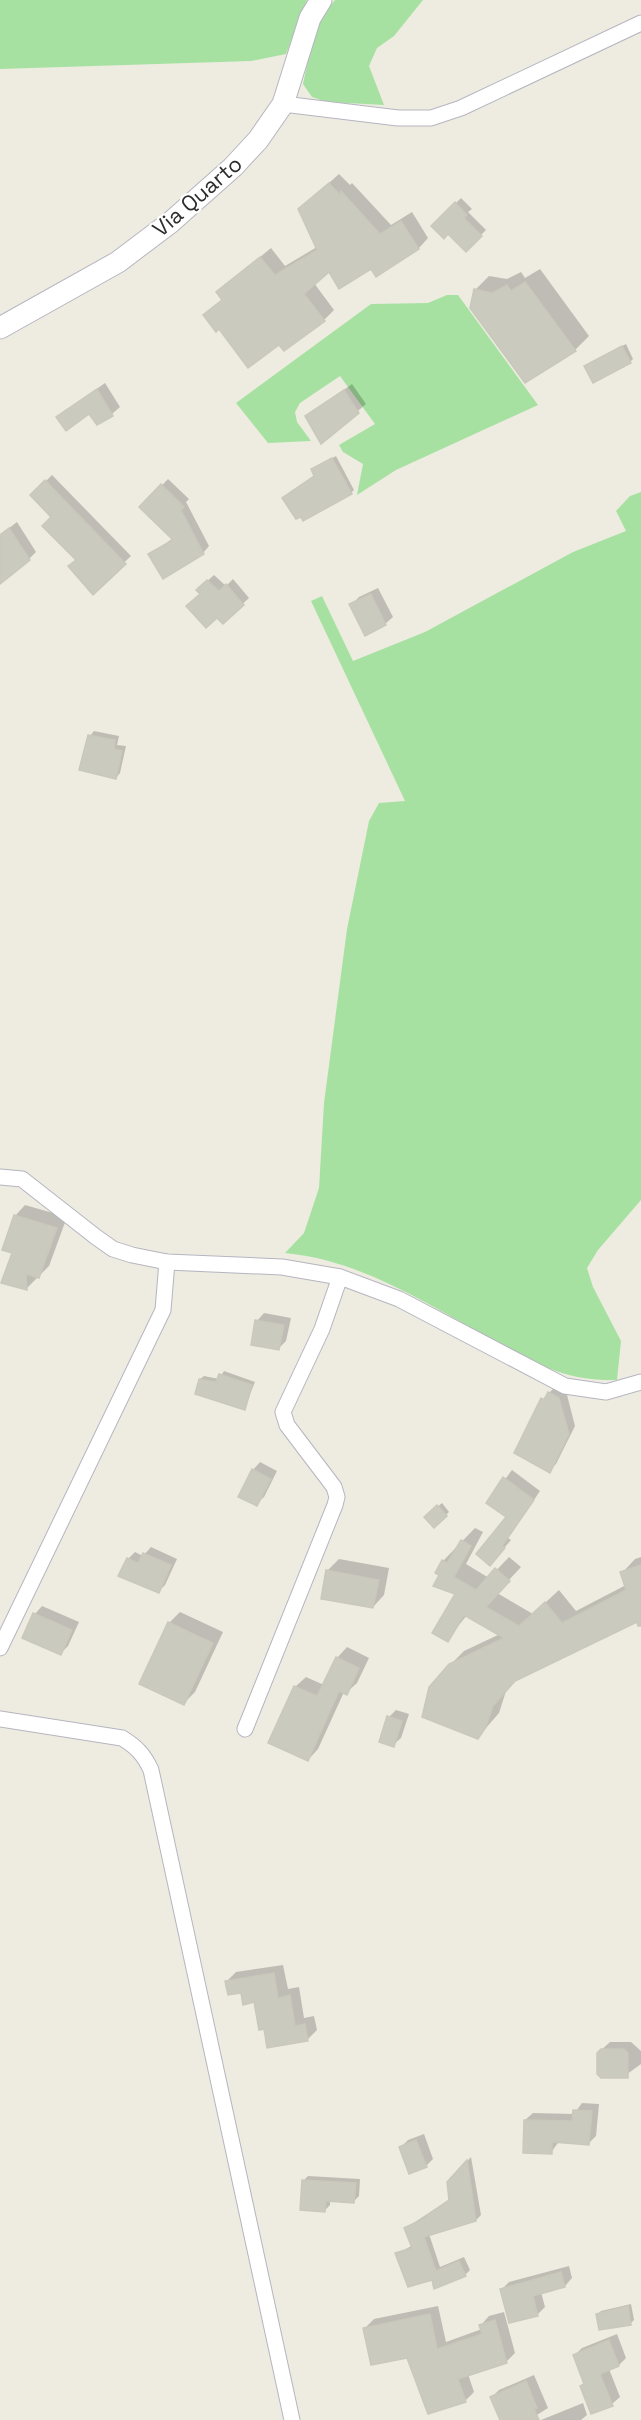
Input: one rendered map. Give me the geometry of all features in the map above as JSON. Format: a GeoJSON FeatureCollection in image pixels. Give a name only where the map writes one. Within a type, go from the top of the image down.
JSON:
{"type":"FeatureCollection","features":[{"type":"Feature","properties":{"kind":"street","name":"Via Quarto"},"geometry":{"type":"LineString","coordinates":[[0,328],[118,262],[171,222],[233,167],[258,140],[283,104],[310,18],[321,0]]}},
{"type":"Feature","properties":{"kind":"street"},"geometry":{"type":"LineString","coordinates":[[283,104],[398,118],[431,118],[461,108],[641,23]]}},
{"type":"Feature","properties":{"kind":"street"},"geometry":{"type":"LineString","coordinates":[[0,1177],[22,1179],[113,1249],[167,1262],[282,1267],[340,1277],[399,1299],[565,1386],[606,1392],[641,1382]]}},
{"type":"Feature","properties":{"kind":"street"},"geometry":{"type":"LineString","coordinates":[[0,1648],[163,1310],[167,1262]]}},
{"type":"Feature","properties":{"kind":"street"},"geometry":{"type":"LineString","coordinates":[[245,1729],[337,1497],[334,1487],[287,1425],[283,1413],[322,1329],[340,1277]]}},
{"type":"Feature","properties":{"kind":"street"},"geometry":{"type":"LineString","coordinates":[[0,1719],[122,1738],[140,1751],[151,1770],[292,2420]]}},
{"type":"Feature","properties":{"kind":"green space"},"geometry":{"type":"Polygon","coordinates":[[[0,0],[307,0],[286,54],[251,61],[0,69],[0,0]]]}},
{"type":"Feature","properties":{"kind":"green space"},"geometry":{"type":"Polygon","coordinates":[[[335,0],[423,0],[394,36],[377,48],[369,66],[384,105],[327,102],[312,97],[303,84],[317,29],[335,0]]]}},
{"type":"Feature","properties":{"kind":"green space"},"geometry":{"type":"Polygon","coordinates":[[[447,295],[458,295],[538,405],[396,470],[357,495],[363,464],[343,452],[339,445],[375,424],[340,376],[300,403],[295,412],[297,422],[311,441],[268,443],[236,403],[371,304],[428,303],[447,295]]]}},
{"type":"Feature","properties":{"kind":"green space"},"geometry":{"type":"Polygon","coordinates":[[[641,492],[641,1200],[598,1250],[587,1268],[593,1287],[621,1341],[617,1380],[598,1380],[566,1374],[538,1363],[418,1298],[367,1274],[313,1257],[285,1253],[304,1233],[319,1188],[324,1103],[347,929],[369,821],[379,803],[405,801],[311,601],[322,596],[353,661],[425,632],[573,552],[626,531],[616,511],[630,496],[641,492]]]}},
{"type":"Feature","properties":{"kind":"building"},"geometry":{"type":"Polygon","coordinates":[[[329,183],[340,195],[341,191],[380,234],[401,221],[419,249],[376,277],[371,269],[339,289],[329,272],[304,294],[325,321],[284,351],[279,345],[248,368],[219,329],[216,332],[203,315],[222,300],[216,292],[260,257],[275,275],[317,250],[298,209],[329,183]]]}},
{"type":"Feature","properties":{"kind":"building"},"geometry":{"type":"Polygon","coordinates":[[[455,202],[467,215],[464,218],[482,236],[466,252],[448,234],[444,239],[431,226],[455,202]]]}},
{"type":"Feature","properties":{"kind":"building"},"geometry":{"type":"Polygon","coordinates":[[[525,282],[576,351],[525,383],[470,308],[474,289],[492,293],[507,285],[511,291],[525,282]]]}},
{"type":"Feature","properties":{"kind":"building"},"geometry":{"type":"Polygon","coordinates":[[[622,346],[631,363],[593,383],[584,366],[622,346]]]}},
{"type":"Feature","properties":{"kind":"building"},"geometry":{"type":"Polygon","coordinates":[[[97,389],[113,416],[97,425],[89,414],[66,431],[56,417],[97,389]]]}},
{"type":"Feature","properties":{"kind":"building"},"geometry":{"type":"Polygon","coordinates":[[[344,390],[359,413],[321,444],[305,416],[344,390]]]}},
{"type":"Feature","properties":{"kind":"building"},"geometry":{"type":"Polygon","coordinates":[[[332,458],[352,494],[303,521],[301,517],[296,519],[282,498],[314,476],[311,469],[332,458]]]}},
{"type":"Feature","properties":{"kind":"building"},"geometry":{"type":"Polygon","coordinates":[[[45,480],[126,564],[93,595],[68,566],[76,560],[42,526],[51,517],[30,495],[45,480]]]}},
{"type":"Feature","properties":{"kind":"building"},"geometry":{"type":"Polygon","coordinates":[[[161,484],[184,507],[181,510],[204,554],[163,579],[148,554],[173,540],[139,507],[161,484]]]}},
{"type":"Feature","properties":{"kind":"building"},"geometry":{"type":"Polygon","coordinates":[[[9,528],[30,560],[0,584],[0,535],[9,528]]]}},
{"type":"Feature","properties":{"kind":"building"},"geometry":{"type":"Polygon","coordinates":[[[207,580],[219,591],[226,584],[244,605],[223,624],[217,618],[206,628],[186,606],[200,594],[196,590],[207,580]]]}},
{"type":"Feature","properties":{"kind":"building"},"geometry":{"type":"Polygon","coordinates":[[[371,594],[386,625],[365,636],[349,604],[371,594]]]}},
{"type":"Feature","properties":{"kind":"building"},"geometry":{"type":"Polygon","coordinates":[[[88,735],[115,740],[114,749],[122,751],[116,779],[79,770],[88,735]]]}},
{"type":"Feature","properties":{"kind":"building"},"geometry":{"type":"Polygon","coordinates":[[[14,1215],[57,1228],[39,1278],[26,1274],[27,1290],[1,1283],[12,1253],[2,1250],[14,1215]]]}},
{"type":"Feature","properties":{"kind":"building"},"geometry":{"type":"Polygon","coordinates":[[[255,1320],[284,1325],[279,1350],[251,1345],[255,1320]]]}},
{"type":"Feature","properties":{"kind":"building"},"geometry":{"type":"Polygon","coordinates":[[[219,1374],[252,1385],[245,1410],[195,1394],[199,1379],[216,1382],[219,1374]]]}},
{"type":"Feature","properties":{"kind":"building"},"geometry":{"type":"Polygon","coordinates":[[[548,1392],[559,1398],[569,1434],[550,1473],[514,1453],[541,1398],[544,1400],[548,1392]]]}},
{"type":"Feature","properties":{"kind":"building"},"geometry":{"type":"Polygon","coordinates":[[[252,1469],[271,1479],[257,1506],[238,1497],[252,1469]]]}},
{"type":"Feature","properties":{"kind":"building"},"geometry":{"type":"Polygon","coordinates":[[[503,1477],[534,1500],[502,1546],[505,1548],[490,1566],[476,1554],[506,1517],[486,1503],[503,1477]]]}},
{"type":"Feature","properties":{"kind":"building"},"geometry":{"type":"Polygon","coordinates":[[[437,1505],[447,1516],[434,1528],[424,1517],[437,1505]]]}},
{"type":"Feature","properties":{"kind":"building"},"geometry":{"type":"Polygon","coordinates":[[[461,1540],[471,1546],[454,1577],[476,1590],[495,1568],[510,1581],[486,1607],[519,1626],[545,1602],[562,1623],[626,1590],[620,1572],[641,1565],[641,1626],[638,1626],[637,1622],[515,1681],[493,1706],[486,1727],[478,1739],[422,1717],[429,1687],[449,1664],[504,1638],[464,1615],[448,1642],[432,1633],[455,1594],[433,1586],[439,1575],[435,1573],[442,1560],[447,1563],[461,1540]]]}},
{"type":"Feature","properties":{"kind":"building"},"geometry":{"type":"Polygon","coordinates":[[[143,1553],[171,1565],[159,1593],[118,1576],[127,1558],[138,1563],[143,1553]]]}},
{"type":"Feature","properties":{"kind":"building"},"geometry":{"type":"Polygon","coordinates":[[[326,1570],[379,1580],[373,1608],[321,1599],[326,1570]]]}},
{"type":"Feature","properties":{"kind":"building"},"geometry":{"type":"Polygon","coordinates":[[[33,1613],[72,1630],[61,1655],[22,1638],[33,1613]]]}},
{"type":"Feature","properties":{"kind":"building"},"geometry":{"type":"Polygon","coordinates":[[[168,1622],[213,1643],[184,1705],[139,1684],[168,1622]]]}},
{"type":"Feature","properties":{"kind":"building"},"geometry":{"type":"Polygon","coordinates":[[[336,1657],[359,1668],[347,1695],[339,1691],[308,1761],[268,1743],[294,1686],[317,1696],[336,1657]]]}},
{"type":"Feature","properties":{"kind":"building"},"geometry":{"type":"Polygon","coordinates":[[[387,1716],[402,1721],[394,1747],[379,1742],[387,1716]]]}},
{"type":"Feature","properties":{"kind":"building"},"geometry":{"type":"Polygon","coordinates":[[[274,1973],[278,1998],[290,1995],[295,2026],[305,2024],[308,2041],[267,2048],[264,2029],[259,2030],[254,2002],[243,2005],[241,1993],[228,1995],[225,1981],[274,1973]]]}},
{"type":"Feature","properties":{"kind":"building"},"geometry":{"type":"Polygon","coordinates":[[[601,2049],[624,2049],[628,2053],[628,2078],[601,2078],[597,2074],[597,2053],[601,2049]]]}},
{"type":"Feature","properties":{"kind":"building"},"geometry":{"type":"Polygon","coordinates":[[[573,2110],[592,2111],[589,2145],[552,2142],[552,2154],[523,2153],[524,2120],[572,2121],[573,2110]]]}},
{"type":"Feature","properties":{"kind":"building"},"geometry":{"type":"Polygon","coordinates":[[[416,2140],[427,2167],[409,2174],[399,2147],[416,2140]]]}},
{"type":"Feature","properties":{"kind":"building"},"geometry":{"type":"Polygon","coordinates":[[[467,2160],[476,2221],[424,2237],[436,2271],[459,2261],[466,2276],[434,2289],[432,2280],[408,2287],[395,2253],[412,2248],[404,2228],[419,2221],[449,2200],[447,2182],[467,2160]]]}},
{"type":"Feature","properties":{"kind":"building"},"geometry":{"type":"Polygon","coordinates":[[[302,2180],[356,2183],[354,2203],[326,2201],[325,2212],[300,2210],[302,2180]]]}},
{"type":"Feature","properties":{"kind":"building"},"geometry":{"type":"Polygon","coordinates":[[[561,2272],[565,2287],[533,2296],[538,2316],[509,2323],[500,2289],[561,2272]]]}},
{"type":"Feature","properties":{"kind":"building"},"geometry":{"type":"Polygon","coordinates":[[[628,2306],[631,2325],[599,2330],[596,2314],[628,2306]]]}},
{"type":"Feature","properties":{"kind":"building"},"geometry":{"type":"Polygon","coordinates":[[[430,2314],[437,2349],[482,2334],[479,2325],[495,2320],[507,2363],[458,2379],[466,2402],[428,2414],[407,2358],[371,2365],[363,2328],[430,2314]]]}},
{"type":"Feature","properties":{"kind":"building"},"geometry":{"type":"Polygon","coordinates":[[[609,2340],[619,2366],[600,2374],[613,2406],[591,2414],[580,2386],[584,2384],[573,2355],[609,2340]]]}},
{"type":"Feature","properties":{"kind":"building"},"geometry":{"type":"Polygon","coordinates":[[[526,2381],[537,2408],[534,2409],[539,2420],[500,2420],[490,2397],[526,2381]]]}}]}
